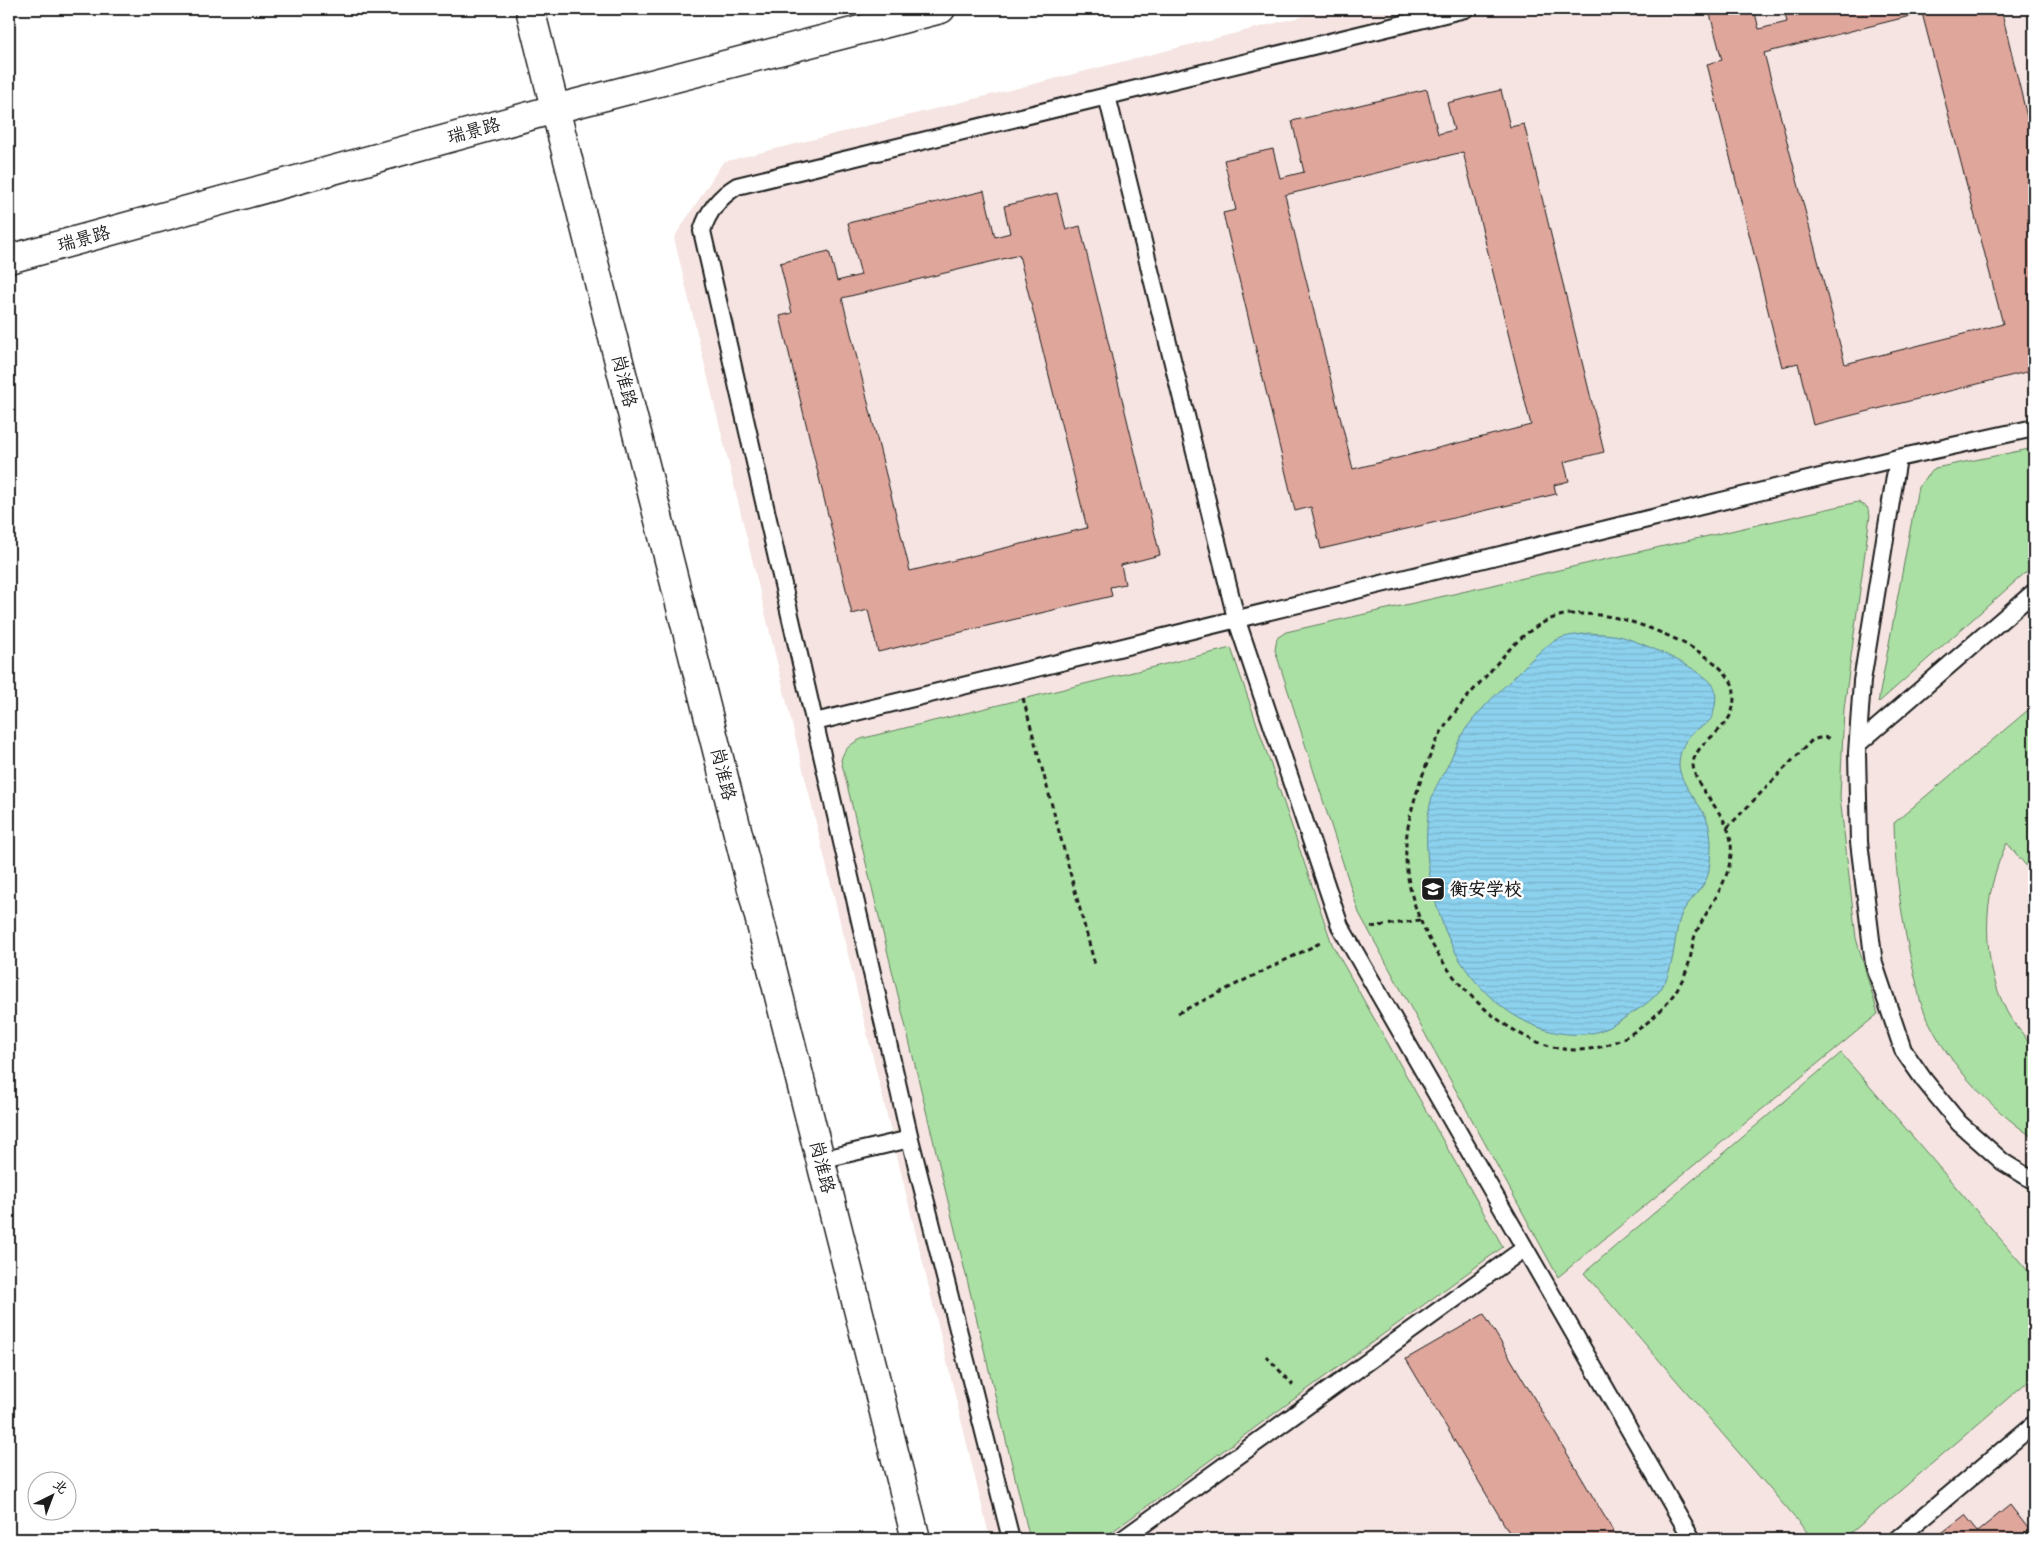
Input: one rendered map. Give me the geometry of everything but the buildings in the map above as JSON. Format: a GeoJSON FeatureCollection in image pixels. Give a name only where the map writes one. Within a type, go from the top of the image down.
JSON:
{"type":"FeatureCollection","features":[{"type":"Feature","properties":{"kind":"street","name":"岗淮路"},"geometry":{"type":"LineString","coordinates":[[530,9],[916,1539]]}},
{"type":"Feature","properties":{"kind":"street","name":"瑞景路"},"geometry":{"type":"LineString","coordinates":[[9,259],[555,108],[942,9]]}},
{"type":"Feature","properties":{"kind":"lane"},"geometry":{"type":"LineString","coordinates":[[1011,1539],[910,1139],[702,231],[707,216],[716,202],[737,186],[1465,9]]}},
{"type":"Feature","properties":{"kind":"lane"},"geometry":{"type":"LineString","coordinates":[[1107,96],[1236,618],[1344,931],[1692,1539]]}},
{"type":"Feature","properties":{"kind":"lane"},"geometry":{"type":"LineString","coordinates":[[815,722],[1898,458],[2034,428]]}},
{"type":"Feature","properties":{"kind":"lane"},"geometry":{"type":"LineString","coordinates":[[1898,458],[1862,681],[1858,744],[1859,842],[1874,964],[1903,1050],[1924,1080],[1959,1123],[2003,1162],[2034,1181]]}},
{"type":"Feature","properties":{"kind":"lane"},"geometry":{"type":"LineString","coordinates":[[1858,744],[2034,592]]}},
{"type":"Feature","properties":{"kind":"lane"},"geometry":{"type":"LineString","coordinates":[[820,1160],[910,1139]]}},
{"type":"Feature","properties":{"kind":"lane"},"geometry":{"type":"LineString","coordinates":[[1123,1539],[1525,1248]]}},
{"type":"Feature","properties":{"kind":"lane"},"geometry":{"type":"LineString","coordinates":[[1897,1539],[2034,1424]]}},
{"type":"Feature","properties":{"kind":"path"},"geometry":{"type":"LineString","coordinates":[[1587,614],[1628,621],[1690,645],[1726,676],[1733,686],[1733,708],[1720,730],[1699,750],[1694,757],[1693,764],[1702,786],[1720,813],[1727,828],[1730,840],[1730,853],[1723,887],[1694,935],[1689,964],[1681,982],[1659,1012],[1626,1037],[1612,1044],[1577,1050],[1541,1043],[1496,1018],[1461,986],[1420,920],[1408,872],[1408,828],[1418,791],[1435,743],[1466,699],[1516,642],[1542,622],[1554,616],[1587,614]]}},
{"type":"Feature","properties":{"kind":"path"},"geometry":{"type":"LineString","coordinates":[[1016,673],[1095,965]]}},
{"type":"Feature","properties":{"kind":"path"},"geometry":{"type":"LineString","coordinates":[[1727,828],[1812,740],[1823,737],[1858,744]]}},
{"type":"Feature","properties":{"kind":"path"},"geometry":{"type":"LineString","coordinates":[[1178,1013],[1344,931],[1420,920]]}},
{"type":"Feature","properties":{"kind":"path"},"geometry":{"type":"LineString","coordinates":[[1266,1356],[1311,1403]]}},
{"type":"Feature","properties":{"kind":"shaded area","name":"衡安学校"},"geometry":{"type":"Polygon","coordinates":[[[1332,9],[2034,9],[2034,1539],[990,1539],[674,238],[723,162],[1332,9]]]}},
{"type":"Feature","properties":{"kind":"green space"},"geometry":{"type":"Polygon","coordinates":[[[2034,448],[2034,565],[1878,703],[1918,487],[1935,468],[2034,448]]]}},
{"type":"Feature","properties":{"kind":"green space"},"geometry":{"type":"Polygon","coordinates":[[[1858,502],[1867,507],[1870,515],[1844,709],[1840,797],[1856,938],[1878,1014],[1558,1277],[1359,913],[1275,650],[1277,638],[1286,632],[1858,502]]]}},
{"type":"Feature","properties":{"kind":"green space"},"geometry":{"type":"Polygon","coordinates":[[[1231,648],[1332,944],[1503,1247],[1102,1539],[1030,1539],[841,760],[844,752],[850,746],[864,738],[1231,648]]]}},
{"type":"Feature","properties":{"kind":"green space"},"geometry":{"type":"Polygon","coordinates":[[[2034,705],[2034,875],[2007,843],[1998,863],[1992,884],[1988,928],[1992,971],[1998,992],[2013,1022],[2033,1050],[2035,1077],[2034,1138],[2000,1111],[1967,1079],[1940,1042],[1929,1023],[1921,1003],[1906,936],[1900,899],[1894,823],[2034,705]]]}},
{"type":"Feature","properties":{"kind":"green space"},"geometry":{"type":"Polygon","coordinates":[[[1841,1053],[2034,1278],[2034,1376],[1844,1539],[1813,1539],[1584,1273],[1841,1053]]]}},
{"type":"Feature","properties":{"kind":"water"},"geometry":{"type":"Polygon","coordinates":[[[1589,633],[1623,637],[1659,651],[1701,674],[1711,682],[1715,689],[1714,711],[1711,719],[1691,734],[1681,750],[1679,760],[1683,780],[1707,820],[1711,839],[1711,851],[1707,877],[1686,906],[1680,918],[1669,972],[1661,989],[1645,1004],[1607,1028],[1585,1034],[1565,1034],[1546,1030],[1510,1013],[1480,987],[1457,955],[1441,919],[1430,878],[1427,857],[1428,816],[1433,793],[1461,736],[1471,722],[1544,648],[1560,638],[1589,633]]]}},
{"type":"Feature","properties":{"kind":"place","name":"衡安学校"},"geometry":{"type":"Point","coordinates":[1433,889]}}]}
